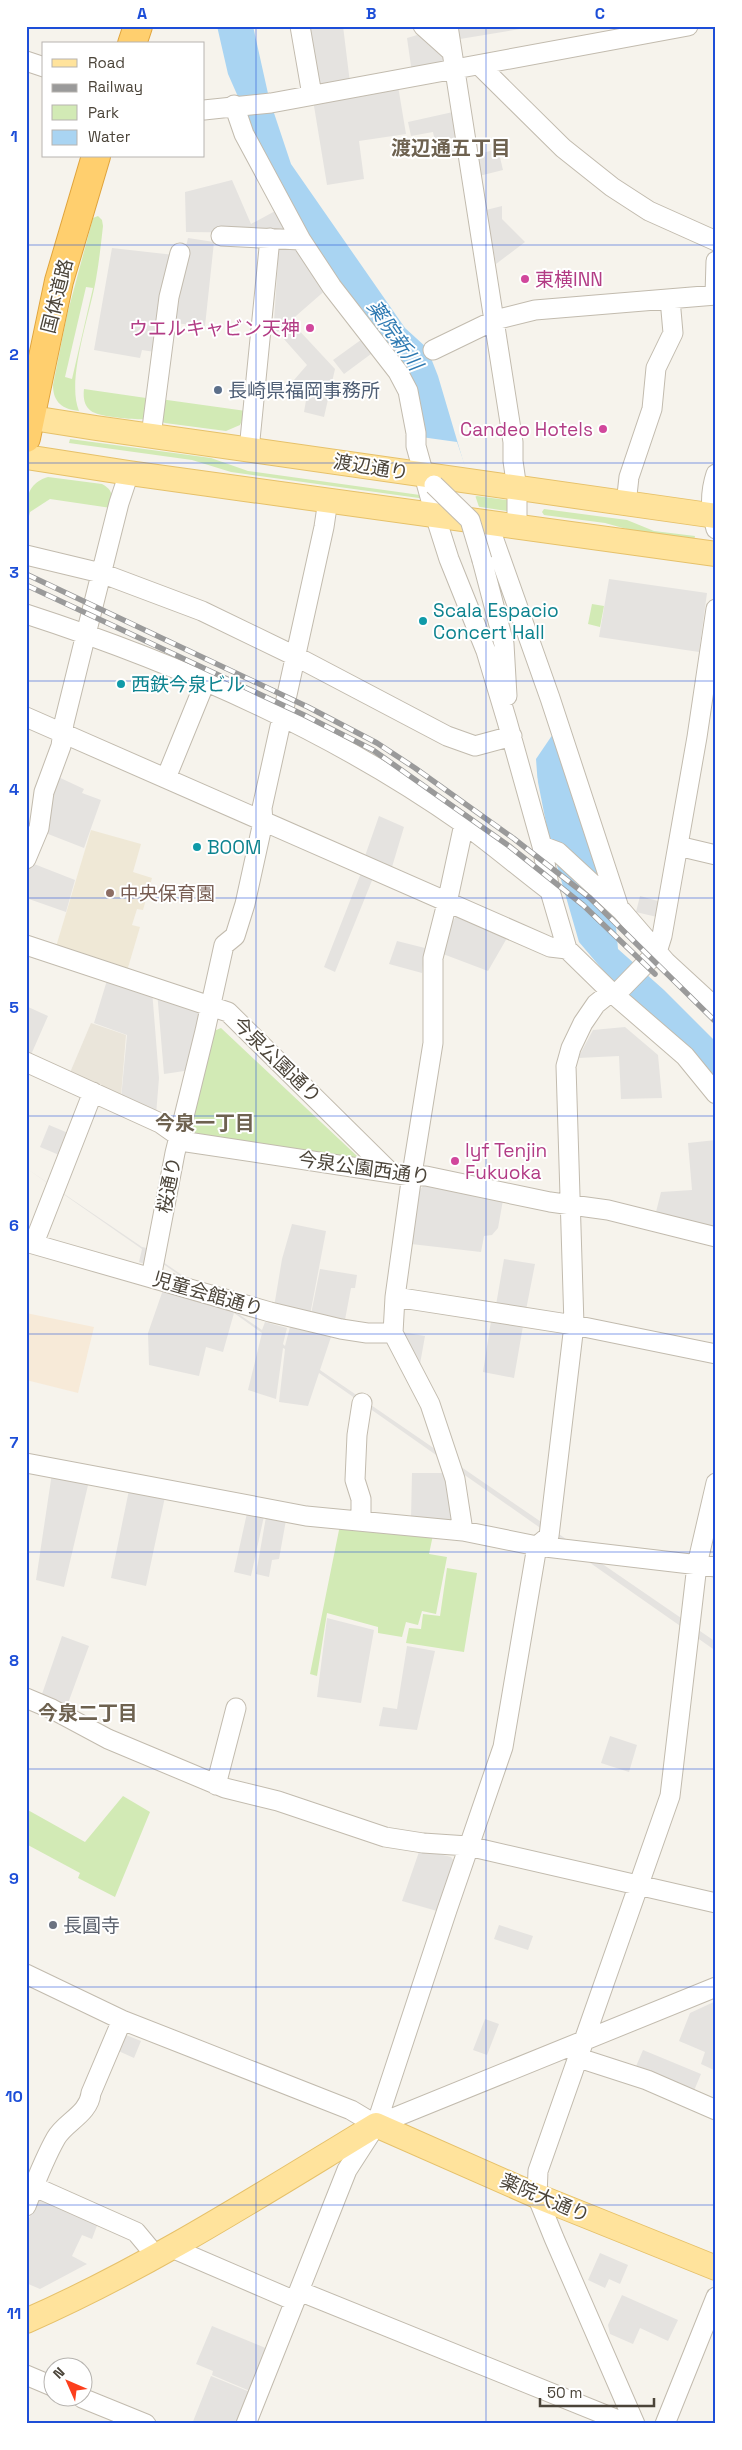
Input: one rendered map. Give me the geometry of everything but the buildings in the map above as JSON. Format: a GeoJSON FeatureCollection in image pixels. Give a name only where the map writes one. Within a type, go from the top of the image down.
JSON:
{"type":"FeatureCollection","features":[{"type":"Feature","properties":{"kind":"highway","name":"国体道路"},"geometry":{"type":"LineString","coordinates":[[28,424],[59,281],[95,158]]}},
{"type":"Feature","properties":{"kind":"main road","name":"渡辺通り"},"geometry":{"type":"LineString","coordinates":[[28,424],[151,436],[430,478],[626,504],[714,520]]}},
{"type":"Feature","properties":{"kind":"main road","name":"渡辺通り"},"geometry":{"type":"LineString","coordinates":[[26,457],[129,473],[439,515],[518,528],[716,554]]}},
{"type":"Feature","properties":{"kind":"main road","name":"薬院大通り"},"geometry":{"type":"LineString","coordinates":[[376,2125],[537,2196],[716,2268]]}},
{"type":"Feature","properties":{"kind":"main road"},"geometry":{"type":"LineString","coordinates":[[26,2322],[67,2304],[164,2252],[376,2125]]}},
{"type":"Feature","properties":{"kind":"street"},"geometry":{"type":"LineString","coordinates":[[300,26],[312,95]]}},
{"type":"Feature","properties":{"kind":"street"},"geometry":{"type":"LineString","coordinates":[[423,26],[454,61]]}},
{"type":"Feature","properties":{"kind":"street"},"geometry":{"type":"LineString","coordinates":[[448,26],[513,442],[513,461],[518,489],[518,528]]}},
{"type":"Feature","properties":{"kind":"street"},"geometry":{"type":"LineString","coordinates":[[205,110],[237,105],[271,103],[312,95],[454,61],[479,65],[688,26]]}},
{"type":"Feature","properties":{"kind":"street"},"geometry":{"type":"LineString","coordinates":[[26,60],[42,66]]}},
{"type":"Feature","properties":{"kind":"street"},"geometry":{"type":"LineString","coordinates":[[479,65],[562,148],[612,187],[649,211],[716,241]]}},
{"type":"Feature","properties":{"kind":"street"},"geometry":{"type":"LineString","coordinates":[[237,105],[244,134],[301,240],[332,287],[398,372],[408,391],[416,433],[416,446],[430,478],[449,559],[486,651],[509,721],[546,847],[550,891],[567,949],[685,1056],[716,1094]]}},
{"type":"Feature","properties":{"kind":"street"},"geometry":{"type":"LineString","coordinates":[[221,236],[301,240]]}},
{"type":"Feature","properties":{"kind":"street"},"geometry":{"type":"LineString","coordinates":[[249,450],[270,238]]}},
{"type":"Feature","properties":{"kind":"street"},"geometry":{"type":"LineString","coordinates":[[151,436],[169,297],[180,254]]}},
{"type":"Feature","properties":{"kind":"street"},"geometry":{"type":"LineString","coordinates":[[433,350],[495,320],[535,310],[715,295],[716,261]]}},
{"type":"Feature","properties":{"kind":"street"},"geometry":{"type":"LineString","coordinates":[[626,504],[633,461],[652,409],[656,368],[673,333],[670,299]]}},
{"type":"Feature","properties":{"kind":"street"},"geometry":{"type":"LineString","coordinates":[[26,859],[39,828],[44,792],[64,734],[64,723],[86,633],[129,473]]}},
{"type":"Feature","properties":{"kind":"street"},"geometry":{"type":"LineString","coordinates":[[714,520],[712,487],[716,474]]}},
{"type":"Feature","properties":{"kind":"street"},"geometry":{"type":"LineString","coordinates":[[430,478],[480,522],[588,811],[620,910]]}},
{"type":"Feature","properties":{"kind":"street","name":"桜通り"},"geometry":{"type":"LineString","coordinates":[[151,1278],[180,1138],[224,945],[235,936],[245,904],[263,822],[262,808],[324,527],[328,500]]}},
{"type":"Feature","properties":{"kind":"street"},"geometry":{"type":"LineString","coordinates":[[480,522],[480,550],[504,644],[509,721]]}},
{"type":"Feature","properties":{"kind":"street"},"geometry":{"type":"LineString","coordinates":[[26,555],[102,574],[202,611],[295,656],[447,736],[475,746],[509,721]]}},
{"type":"Feature","properties":{"kind":"street"},"geometry":{"type":"LineString","coordinates":[[246,2424],[347,2170],[376,2125],[468,1846],[503,1747],[537,1546],[549,1536],[574,1325],[566,1066],[571,1048],[583,1023],[596,1004],[615,991],[657,952],[662,936],[678,846],[716,608]]}},
{"type":"Feature","properties":{"kind":"street"},"geometry":{"type":"LineString","coordinates":[[26,614],[86,633],[206,680],[282,716],[392,778],[464,824],[550,891]]}},
{"type":"Feature","properties":{"kind":"street"},"geometry":{"type":"LineString","coordinates":[[166,778],[206,680]]}},
{"type":"Feature","properties":{"kind":"street"},"geometry":{"type":"LineString","coordinates":[[26,717],[447,903],[550,947],[567,949]]}},
{"type":"Feature","properties":{"kind":"street"},"geometry":{"type":"LineString","coordinates":[[463,1531],[456,1479],[430,1404],[393,1333],[395,1297],[411,1176],[433,1043],[433,958],[464,824]]}},
{"type":"Feature","properties":{"kind":"street"},"geometry":{"type":"LineString","coordinates":[[678,846],[716,855]]}},
{"type":"Feature","properties":{"kind":"street"},"geometry":{"type":"LineString","coordinates":[[546,847],[558,852],[620,910],[657,952],[714,1005]]}},
{"type":"Feature","properties":{"kind":"street","name":"今泉公園通り"},"geometry":{"type":"LineString","coordinates":[[26,945],[228,1012],[391,1173]]}},
{"type":"Feature","properties":{"kind":"street","name":"今泉公園西通り"},"geometry":{"type":"LineString","coordinates":[[26,1062],[160,1123],[187,1142],[411,1176],[426,1176],[569,1205],[608,1210],[716,1237]]}},
{"type":"Feature","properties":{"kind":"street"},"geometry":{"type":"LineString","coordinates":[[30,1242],[93,1092]]}},
{"type":"Feature","properties":{"kind":"street","name":"児童会館通り"},"geometry":{"type":"LineString","coordinates":[[30,1242],[151,1278],[341,1329],[368,1333],[393,1333]]}},
{"type":"Feature","properties":{"kind":"street"},"geometry":{"type":"LineString","coordinates":[[395,1297],[574,1325],[716,1354]]}},
{"type":"Feature","properties":{"kind":"street"},"geometry":{"type":"LineString","coordinates":[[362,1402],[357,1435],[355,1480],[361,1499],[362,1522]]}},
{"type":"Feature","properties":{"kind":"street"},"geometry":{"type":"LineString","coordinates":[[26,1463],[306,1516],[463,1531],[537,1546],[716,1567]]}},
{"type":"Feature","properties":{"kind":"street"},"geometry":{"type":"LineString","coordinates":[[634,2424],[537,2196],[538,2171],[670,1796],[697,1565],[716,1483]]}},
{"type":"Feature","properties":{"kind":"street"},"geometry":{"type":"LineString","coordinates":[[26,1698],[52,1708],[108,1739],[216,1785],[278,1801],[384,1837],[423,1843],[468,1846],[716,1903]]}},
{"type":"Feature","properties":{"kind":"street"},"geometry":{"type":"LineString","coordinates":[[216,1785],[236,1708]]}},
{"type":"Feature","properties":{"kind":"street"},"geometry":{"type":"LineString","coordinates":[[26,1974],[122,2020],[351,2110],[376,2125]]}},
{"type":"Feature","properties":{"kind":"street"},"geometry":{"type":"LineString","coordinates":[[376,2125],[586,2038],[716,1987]]}},
{"type":"Feature","properties":{"kind":"street"},"geometry":{"type":"LineString","coordinates":[[26,2206],[30,2185],[57,2136],[75,2120],[90,2099],[91,2092],[122,2020]]}},
{"type":"Feature","properties":{"kind":"street"},"geometry":{"type":"LineString","coordinates":[[579,2058],[647,2080],[716,2110]]}},
{"type":"Feature","properties":{"kind":"street"},"geometry":{"type":"LineString","coordinates":[[30,2185],[136,2232],[164,2252],[297,2296],[628,2424]]}},
{"type":"Feature","properties":{"kind":"street"},"geometry":{"type":"LineString","coordinates":[[665,2424],[716,2297]]}},
{"type":"Feature","properties":{"kind":"street"},"geometry":{"type":"LineString","coordinates":[[26,2375],[42,2382]]}},
{"type":"Feature","properties":{"kind":"street"},"geometry":{"type":"LineString","coordinates":[[92,2402],[146,2424]]}},
{"type":"Feature","properties":{"kind":"shaded area"},"geometry":{"type":"Polygon","coordinates":[[[308,26],[343,26],[350,83],[315,90],[308,26]]]}},
{"type":"Feature","properties":{"kind":"shaded area"},"geometry":{"type":"Polygon","coordinates":[[[452,26],[538,26],[454,40],[452,26]]]}},
{"type":"Feature","properties":{"kind":"shaded area"},"geometry":{"type":"Polygon","coordinates":[[[424,33],[451,66],[412,73],[407,38],[424,33]]]}},
{"type":"Feature","properties":{"kind":"shaded area"},"geometry":{"type":"Polygon","coordinates":[[[398,86],[406,134],[359,141],[364,179],[327,185],[313,100],[398,86]]]}},
{"type":"Feature","properties":{"kind":"shaded area"},"geometry":{"type":"Polygon","coordinates":[[[453,112],[461,151],[438,156],[433,132],[411,136],[408,122],[453,112]]]}},
{"type":"Feature","properties":{"kind":"shaded area"},"geometry":{"type":"Polygon","coordinates":[[[498,149],[503,170],[479,176],[474,155],[498,149]]]}},
{"type":"Feature","properties":{"kind":"shaded area"},"geometry":{"type":"Polygon","coordinates":[[[232,180],[251,224],[277,210],[291,233],[186,232],[185,192],[232,180]]]}},
{"type":"Feature","properties":{"kind":"shaded area"},"geometry":{"type":"Polygon","coordinates":[[[502,206],[502,219],[525,242],[496,264],[486,210],[502,206]]]}},
{"type":"Feature","properties":{"kind":"shaded area"},"geometry":{"type":"Polygon","coordinates":[[[188,238],[214,242],[205,326],[173,323],[174,298],[188,238]]]}},
{"type":"Feature","properties":{"kind":"shaded area"},"geometry":{"type":"Polygon","coordinates":[[[279,245],[300,246],[328,288],[273,336],[279,245]]]}},
{"type":"Feature","properties":{"kind":"shaded area"},"geometry":{"type":"Polygon","coordinates":[[[112,248],[174,255],[155,352],[142,350],[140,358],[94,350],[112,248]]]}},
{"type":"Feature","properties":{"kind":"shaded area"},"geometry":{"type":"Polygon","coordinates":[[[295,326],[335,369],[324,417],[304,412],[309,383],[294,380],[307,365],[283,338],[295,326]]]}},
{"type":"Feature","properties":{"kind":"shaded area"},"geometry":{"type":"Polygon","coordinates":[[[365,337],[375,351],[344,374],[333,360],[365,337]]]}},
{"type":"Feature","properties":{"kind":"shaded area"},"geometry":{"type":"Polygon","coordinates":[[[609,579],[707,593],[699,652],[599,637],[609,579]]]}},
{"type":"Feature","properties":{"kind":"shaded area"},"geometry":{"type":"Polygon","coordinates":[[[54,775],[84,789],[82,793],[101,800],[84,848],[43,832],[54,775]]]}},
{"type":"Feature","properties":{"kind":"shaded area"},"geometry":{"type":"Polygon","coordinates":[[[379,816],[404,827],[392,867],[365,856],[379,816]]]}},
{"type":"Feature","properties":{"kind":"shaded area","name":"中央保育園"},"geometry":{"type":"Polygon","coordinates":[[[91,830],[141,844],[133,872],[152,878],[143,910],[137,909],[132,925],[140,927],[127,971],[55,950],[91,830]]]}},
{"type":"Feature","properties":{"kind":"shaded area"},"geometry":{"type":"Polygon","coordinates":[[[29,862],[75,880],[66,912],[26,898],[26,870],[29,862]]]}},
{"type":"Feature","properties":{"kind":"shaded area"},"geometry":{"type":"Polygon","coordinates":[[[361,873],[373,878],[335,972],[324,967],[361,873]]]}},
{"type":"Feature","properties":{"kind":"shaded area"},"geometry":{"type":"Polygon","coordinates":[[[640,896],[665,903],[661,918],[636,912],[640,896]]]}},
{"type":"Feature","properties":{"kind":"shaded area"},"geometry":{"type":"Polygon","coordinates":[[[457,915],[507,938],[488,971],[443,954],[449,927],[457,915]]]}},
{"type":"Feature","properties":{"kind":"shaded area"},"geometry":{"type":"Polygon","coordinates":[[[397,941],[425,948],[422,973],[389,964],[397,941]]]}},
{"type":"Feature","properties":{"kind":"shaded area"},"geometry":{"type":"Polygon","coordinates":[[[108,977],[152,990],[159,1078],[156,1115],[121,1099],[127,1035],[94,1023],[108,977]]]}},
{"type":"Feature","properties":{"kind":"shaded area"},"geometry":{"type":"Polygon","coordinates":[[[157,991],[205,1013],[191,1070],[164,1074],[157,991]]]}},
{"type":"Feature","properties":{"kind":"shaded area"},"geometry":{"type":"Polygon","coordinates":[[[26,1006],[48,1016],[30,1057],[26,1056],[26,1006]]]}},
{"type":"Feature","properties":{"kind":"shaded area"},"geometry":{"type":"Polygon","coordinates":[[[91,1023],[126,1035],[121,1096],[69,1075],[91,1023]]]}},
{"type":"Feature","properties":{"kind":"shaded area"},"geometry":{"type":"Polygon","coordinates":[[[625,1027],[658,1055],[662,1098],[621,1099],[619,1056],[578,1058],[593,1030],[625,1027]]]}},
{"type":"Feature","properties":{"kind":"shaded area"},"geometry":{"type":"Polygon","coordinates":[[[49,1125],[73,1135],[64,1157],[40,1147],[49,1125]]]}},
{"type":"Feature","properties":{"kind":"shaded area"},"geometry":{"type":"Polygon","coordinates":[[[716,1140],[716,1230],[655,1216],[661,1192],[692,1190],[688,1143],[716,1140]]]}},
{"type":"Feature","properties":{"kind":"shaded area"},"geometry":{"type":"Polygon","coordinates":[[[26,1168],[142,1247],[151,1249],[150,1253],[262,1330],[265,1322],[287,1328],[283,1344],[285,1346],[290,1327],[331,1337],[320,1370],[716,1642],[716,1651],[319,1373],[308,1406],[279,1402],[285,1349],[283,1348],[276,1399],[248,1390],[262,1333],[234,1313],[223,1352],[206,1347],[199,1376],[149,1365],[148,1333],[164,1287],[217,1301],[150,1255],[147,1265],[139,1262],[142,1249],[26,1168]]]}},
{"type":"Feature","properties":{"kind":"shaded area"},"geometry":{"type":"Polygon","coordinates":[[[425,1184],[503,1200],[498,1228],[492,1235],[484,1236],[481,1252],[411,1244],[417,1193],[425,1184]]]}},
{"type":"Feature","properties":{"kind":"shaded area"},"geometry":{"type":"Polygon","coordinates":[[[292,1224],[326,1231],[310,1315],[274,1307],[282,1259],[292,1224]]]}},
{"type":"Feature","properties":{"kind":"shaded area"},"geometry":{"type":"Polygon","coordinates":[[[504,1259],[535,1264],[526,1310],[496,1305],[504,1259]]]}},
{"type":"Feature","properties":{"kind":"shaded area"},"geometry":{"type":"Polygon","coordinates":[[[320,1269],[357,1275],[355,1288],[351,1288],[344,1325],[310,1319],[320,1269]]]}},
{"type":"Feature","properties":{"kind":"shaded area"},"geometry":{"type":"Polygon","coordinates":[[[26,1313],[94,1327],[78,1393],[26,1380],[26,1313]]]}},
{"type":"Feature","properties":{"kind":"shaded area"},"geometry":{"type":"Polygon","coordinates":[[[491,1321],[523,1326],[514,1378],[483,1372],[491,1321]]]}},
{"type":"Feature","properties":{"kind":"shaded area"},"geometry":{"type":"Polygon","coordinates":[[[401,1332],[425,1336],[420,1364],[412,1362],[401,1332]]]}},
{"type":"Feature","properties":{"kind":"shaded area"},"geometry":{"type":"Polygon","coordinates":[[[52,1473],[89,1481],[64,1587],[36,1580],[52,1473]]]}},
{"type":"Feature","properties":{"kind":"shaded area"},"geometry":{"type":"Polygon","coordinates":[[[412,1473],[448,1473],[456,1524],[411,1519],[412,1473]]]}},
{"type":"Feature","properties":{"kind":"shaded area"},"geometry":{"type":"Polygon","coordinates":[[[129,1490],[165,1497],[146,1586],[111,1578],[129,1490]]]}},
{"type":"Feature","properties":{"kind":"shaded area"},"geometry":{"type":"Polygon","coordinates":[[[247,1513],[264,1516],[251,1576],[234,1572],[247,1513]]]}},
{"type":"Feature","properties":{"kind":"shaded area"},"geometry":{"type":"Polygon","coordinates":[[[266,1517],[286,1520],[279,1559],[272,1560],[269,1577],[256,1574],[266,1517]]]}},
{"type":"Feature","properties":{"kind":"shaded area"},"geometry":{"type":"Polygon","coordinates":[[[327,1618],[374,1630],[361,1703],[317,1697],[327,1618]]]}},
{"type":"Feature","properties":{"kind":"shaded area"},"geometry":{"type":"Polygon","coordinates":[[[62,1636],[89,1646],[67,1706],[41,1697],[62,1636]]]}},
{"type":"Feature","properties":{"kind":"shaded area"},"geometry":{"type":"Polygon","coordinates":[[[407,1646],[435,1651],[417,1730],[379,1726],[383,1707],[397,1709],[407,1646]]]}},
{"type":"Feature","properties":{"kind":"shaded area"},"geometry":{"type":"Polygon","coordinates":[[[610,1736],[637,1745],[629,1772],[601,1763],[610,1736]]]}},
{"type":"Feature","properties":{"kind":"shaded area"},"geometry":{"type":"Polygon","coordinates":[[[420,1849],[451,1857],[454,1861],[437,1911],[402,1901],[420,1849]]]}},
{"type":"Feature","properties":{"kind":"shaded area"},"geometry":{"type":"Polygon","coordinates":[[[499,1925],[533,1936],[528,1950],[494,1939],[499,1925]]]}},
{"type":"Feature","properties":{"kind":"shaded area"},"geometry":{"type":"Polygon","coordinates":[[[716,2001],[716,2071],[701,2064],[705,2052],[679,2041],[690,2013],[716,2001]]]}},
{"type":"Feature","properties":{"kind":"shaded area"},"geometry":{"type":"Polygon","coordinates":[[[485,2019],[499,2024],[487,2055],[473,2050],[485,2019]]]}},
{"type":"Feature","properties":{"kind":"shaded area"},"geometry":{"type":"Polygon","coordinates":[[[121,2033],[141,2041],[134,2058],[114,2049],[121,2033]]]}},
{"type":"Feature","properties":{"kind":"shaded area"},"geometry":{"type":"Polygon","coordinates":[[[643,2050],[701,2074],[693,2093],[634,2071],[643,2050]]]}},
{"type":"Feature","properties":{"kind":"shaded area"},"geometry":{"type":"Polygon","coordinates":[[[39,2196],[98,2223],[92,2239],[82,2235],[72,2256],[87,2264],[40,2289],[26,2283],[26,2225],[39,2196]]]}},
{"type":"Feature","properties":{"kind":"shaded area"},"geometry":{"type":"Polygon","coordinates":[[[600,2253],[628,2265],[620,2284],[609,2279],[605,2288],[588,2280],[600,2253]]]}},
{"type":"Feature","properties":{"kind":"shaded area"},"geometry":{"type":"Polygon","coordinates":[[[622,2295],[678,2320],[668,2341],[640,2328],[633,2344],[610,2334],[608,2325],[622,2295]]]}},
{"type":"Feature","properties":{"kind":"shaded area"},"geometry":{"type":"Polygon","coordinates":[[[212,2326],[268,2349],[250,2391],[212,2375],[213,2371],[196,2364],[212,2326]]]}},
{"type":"Feature","properties":{"kind":"shaded area"},"geometry":{"type":"Polygon","coordinates":[[[211,2376],[250,2392],[237,2424],[192,2424],[211,2376]]]}},
{"type":"Feature","properties":{"kind":"green space"},"geometry":{"type":"Polygon","coordinates":[[[98,216],[102,220],[103,226],[96,279],[77,365],[75,382],[79,411],[68,409],[57,401],[53,385],[67,315],[93,218],[98,216]],[[86,287],[65,377],[72,379],[93,288],[86,287]]]}},
{"type":"Feature","properties":{"kind":"green space"},"geometry":{"type":"Polygon","coordinates":[[[84,389],[153,399],[146,419],[109,416],[95,413],[87,407],[84,389]]]}},
{"type":"Feature","properties":{"kind":"green space"},"geometry":{"type":"Polygon","coordinates":[[[160,399],[246,411],[240,425],[226,431],[165,423],[162,422],[160,399]]]}},
{"type":"Feature","properties":{"kind":"green space"},"geometry":{"type":"Polygon","coordinates":[[[70,439],[211,458],[248,471],[427,496],[426,499],[231,472],[192,460],[69,443],[70,439]]]}},
{"type":"Feature","properties":{"kind":"green space"},"geometry":{"type":"Polygon","coordinates":[[[48,477],[102,484],[111,494],[111,508],[50,499],[30,512],[26,528],[26,504],[30,491],[40,480],[48,477]]]}},
{"type":"Feature","properties":{"kind":"green space"},"geometry":{"type":"Polygon","coordinates":[[[474,497],[513,501],[513,512],[474,506],[474,497]]]}},
{"type":"Feature","properties":{"kind":"green space"},"geometry":{"type":"Polygon","coordinates":[[[544,509],[627,520],[654,531],[695,536],[694,541],[652,536],[605,523],[544,515],[542,512],[544,509]]]}},
{"type":"Feature","properties":{"kind":"green space"},"geometry":{"type":"Polygon","coordinates":[[[592,604],[604,606],[600,627],[588,624],[592,604]]]}},
{"type":"Feature","properties":{"kind":"green space"},"geometry":{"type":"Polygon","coordinates":[[[221,1028],[357,1156],[354,1160],[191,1135],[186,1128],[209,1033],[221,1028]]]}},
{"type":"Feature","properties":{"kind":"green space"},"geometry":{"type":"Polygon","coordinates":[[[340,1525],[433,1535],[429,1554],[447,1557],[436,1614],[422,1611],[418,1625],[406,1622],[402,1637],[378,1633],[378,1627],[327,1613],[317,1676],[310,1674],[340,1525]]]}},
{"type":"Feature","properties":{"kind":"green space"},"geometry":{"type":"Polygon","coordinates":[[[447,1568],[477,1573],[464,1652],[406,1643],[409,1628],[421,1629],[423,1614],[440,1616],[447,1568]]]}},
{"type":"Feature","properties":{"kind":"green space"},"geometry":{"type":"Polygon","coordinates":[[[123,1796],[150,1812],[115,1897],[78,1878],[80,1873],[26,1844],[26,1809],[85,1842],[123,1796]]]}},
{"type":"Feature","properties":{"kind":"water","name":"薬院新川"},"geometry":{"type":"Polygon","coordinates":[[[217,26],[253,26],[269,98],[291,164],[405,328],[427,348],[438,376],[501,589],[551,726],[615,917],[618,949],[664,990],[716,1042],[716,1082],[613,982],[579,942],[549,838],[536,772],[423,433],[410,383],[287,208],[228,74],[217,26]]]}},
{"type":"Feature","properties":{"kind":"pier"},"geometry":{"type":"Polygon","coordinates":[[[421,437],[457,442],[555,731],[536,759],[539,800],[534,773],[421,437]]]}},
{"type":"Feature","properties":{"kind":"railway"},"geometry":{"type":"LineString","coordinates":[[26,574],[308,707],[377,743],[513,838],[590,898],[716,1022]]}},
{"type":"Feature","properties":{"kind":"railway"},"geometry":{"type":"LineString","coordinates":[[26,585],[304,715],[373,750],[509,846],[583,905],[655,974]]}},
{"type":"Feature","properties":{"kind":"place","name":"東横INN"},"geometry":{"type":"Point","coordinates":[525,279]}},
{"type":"Feature","properties":{"kind":"place","name":"ウエルキャビン天神"},"geometry":{"type":"Point","coordinates":[310,328]}},
{"type":"Feature","properties":{"kind":"place","name":"長崎県福岡事務所"},"geometry":{"type":"Point","coordinates":[218,390]}},
{"type":"Feature","properties":{"kind":"place","name":"Candeo Hotels"},"geometry":{"type":"Point","coordinates":[603,429]}},
{"type":"Feature","properties":{"kind":"place","name":"Scala Espacio Concert Hall"},"geometry":{"type":"Point","coordinates":[423,621]}},
{"type":"Feature","properties":{"kind":"place","name":"西鉄今泉ビル"},"geometry":{"type":"Point","coordinates":[121,684]}},
{"type":"Feature","properties":{"kind":"place","name":"BOOM"},"geometry":{"type":"Point","coordinates":[197,847]}},
{"type":"Feature","properties":{"kind":"place","name":"中央保育園"},"geometry":{"type":"Point","coordinates":[110,893]}},
{"type":"Feature","properties":{"kind":"place","name":"lyf Tenjin Fukuoka"},"geometry":{"type":"Point","coordinates":[455,1161]}},
{"type":"Feature","properties":{"kind":"place","name":"長圓寺"},"geometry":{"type":"Point","coordinates":[53,1925]}},
{"type":"Feature","properties":{"kind":"district","name":"渡辺通五丁目"},"geometry":{"type":"Point","coordinates":[451,148]}},
{"type":"Feature","properties":{"kind":"district","name":"今泉一丁目"},"geometry":{"type":"Point","coordinates":[205,1123]}},
{"type":"Feature","properties":{"kind":"district","name":"今泉二丁目"},"geometry":{"type":"Point","coordinates":[88,1713]}}]}
